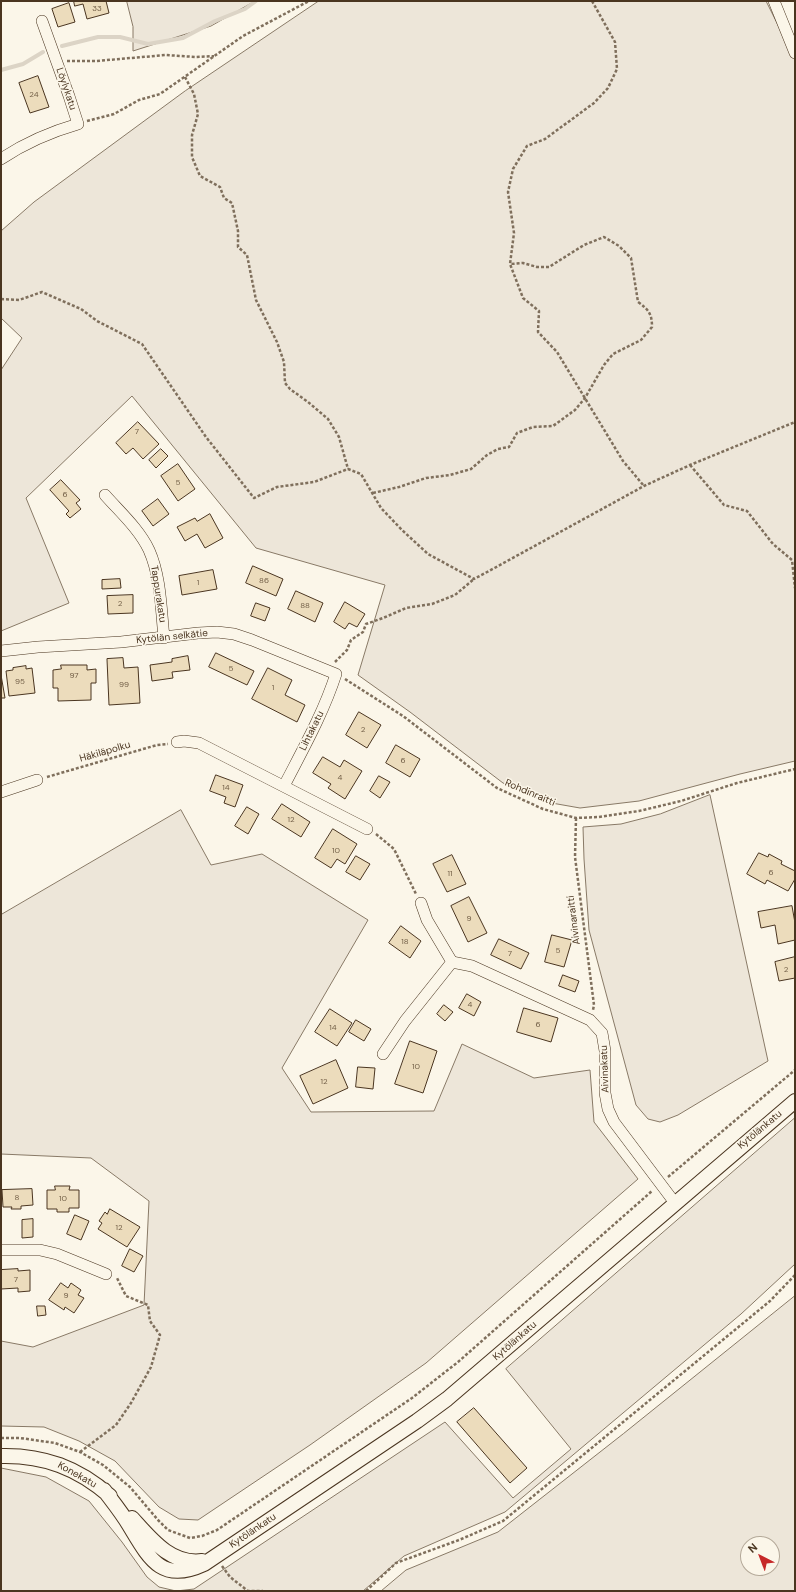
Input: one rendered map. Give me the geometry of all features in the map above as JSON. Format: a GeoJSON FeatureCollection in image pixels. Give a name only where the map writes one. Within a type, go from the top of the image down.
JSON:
{"type":"FeatureCollection","features":[{"type":"Feature","properties":{"kind":"street"},"geometry":{"type":"LineString","coordinates":[[774,1],[795,53]]}},
{"type":"Feature","properties":{"kind":"street","name":"Löylykatu"},"geometry":{"type":"LineString","coordinates":[[1,159],[30,141],[55,130],[78,124],[42,21]]}},
{"type":"Feature","properties":{"kind":"street","name":"Tappurakatu"},"geometry":{"type":"LineString","coordinates":[[105,495],[135,530],[148,549],[155,568],[164,638]]}},
{"type":"Feature","properties":{"kind":"street","name":"Kytölän selkätie"},"geometry":{"type":"LineString","coordinates":[[1,651],[38,647],[121,642],[204,632],[217,632],[234,634],[333,671]]}},
{"type":"Feature","properties":{"kind":"street","name":"Lihtakatu"},"geometry":{"type":"LineString","coordinates":[[284,786],[317,723],[329,695],[333,671]]}},
{"type":"Feature","properties":{"kind":"street"},"geometry":{"type":"LineString","coordinates":[[177,742],[184,741],[199,743],[367,829]]}},
{"type":"Feature","properties":{"kind":"street"},"geometry":{"type":"LineString","coordinates":[[1,792],[37,780]]}},
{"type":"Feature","properties":{"kind":"street"},"geometry":{"type":"LineString","coordinates":[[383,1054],[409,1016],[452,962],[427,920],[421,903]]}},
{"type":"Feature","properties":{"kind":"street","name":"Aivinakatu"},"geometry":{"type":"LineString","coordinates":[[452,962],[472,966],[590,1020],[602,1033],[605,1051],[605,1093],[608,1108],[614,1122],[675,1203]]}},
{"type":"Feature","properties":{"kind":"street","name":"Kytölänkatu"},"geometry":{"type":"LineString","coordinates":[[148,1544],[151,1560],[160,1567],[170,1571],[183,1571],[196,1568],[404,1430],[447,1399],[795,1101]]}},
{"type":"Feature","properties":{"kind":"street"},"geometry":{"type":"LineString","coordinates":[[1,1250],[40,1250],[57,1254],[106,1274]]}},
{"type":"Feature","properties":{"kind":"street","name":"Konekatu"},"geometry":{"type":"LineString","coordinates":[[1,1456],[47,1460],[66,1467],[87,1478],[104,1490],[148,1544]]}},
{"type":"Feature","properties":{"kind":"path"},"geometry":{"type":"LineString","coordinates":[[78,124],[114,114],[139,100],[160,94],[244,36],[308,1]]}},
{"type":"Feature","properties":{"kind":"path"},"geometry":{"type":"LineString","coordinates":[[592,1],[614,42],[617,69],[608,88],[594,103],[545,139],[527,146],[513,170],[508,192],[514,233],[510,264],[523,298],[539,312],[538,332],[557,352],[623,462],[644,486]]}},
{"type":"Feature","properties":{"kind":"path"},"geometry":{"type":"LineString","coordinates":[[57,61],[96,61],[166,55],[196,57],[215,56]]}},
{"type":"Feature","properties":{"kind":"path"},"geometry":{"type":"LineString","coordinates":[[185,77],[194,94],[198,114],[192,135],[192,157],[200,176],[220,187],[224,198],[232,204],[238,230],[238,247],[247,255],[256,300],[269,324],[284,362],[285,383],[290,389],[328,419],[339,437],[348,470]]}},
{"type":"Feature","properties":{"kind":"path"},"geometry":{"type":"LineString","coordinates":[[372,493],[399,487],[426,478],[450,475],[471,469],[487,455],[498,449],[509,447],[516,433],[533,427],[553,426],[575,410],[585,398],[604,365],[613,354],[641,340],[652,327],[652,316],[645,306],[638,302],[630,258],[619,246],[604,237],[584,245],[549,267],[537,267],[523,263],[510,264]]}},
{"type":"Feature","properties":{"kind":"path"},"geometry":{"type":"LineString","coordinates":[[1,300],[19,300],[42,292],[81,309],[96,320],[142,344],[206,437],[254,498],[278,487],[314,482],[348,470],[361,474],[382,508],[402,530],[428,554],[474,579]]}},
{"type":"Feature","properties":{"kind":"path"},"geometry":{"type":"LineString","coordinates":[[333,671],[347,650],[350,640],[363,632],[366,624],[406,608],[432,604],[455,595],[474,579],[644,486],[690,465],[795,422]]}},
{"type":"Feature","properties":{"kind":"path"},"geometry":{"type":"LineString","coordinates":[[690,465],[724,505],[747,511],[773,544],[792,560],[795,588]]}},
{"type":"Feature","properties":{"kind":"path","name":"Rohdinraitti"},"geometry":{"type":"LineString","coordinates":[[333,671],[403,716],[498,788],[543,809],[576,818],[599,817],[640,811],[681,801],[737,782],[795,769]]}},
{"type":"Feature","properties":{"kind":"path","name":"Häkiläpolku"},"geometry":{"type":"LineString","coordinates":[[37,780],[157,745],[177,742]]}},
{"type":"Feature","properties":{"kind":"path","name":"Aivinaraitti"},"geometry":{"type":"LineString","coordinates":[[576,818],[575,856],[594,1005],[590,1020]]}},
{"type":"Feature","properties":{"kind":"path"},"geometry":{"type":"LineString","coordinates":[[367,829],[380,836],[394,849],[421,903]]}},
{"type":"Feature","properties":{"kind":"path"},"geometry":{"type":"LineString","coordinates":[[1,1438],[20,1438],[55,1443],[80,1452],[103,1465],[130,1487],[168,1530],[190,1538],[202,1536],[217,1530],[412,1398],[458,1362],[661,1184],[795,1070]]}},
{"type":"Feature","properties":{"kind":"path"},"geometry":{"type":"LineString","coordinates":[[80,1452],[116,1425],[131,1403],[151,1367],[160,1335],[150,1321],[148,1305],[126,1296],[117,1278],[106,1274]]}},
{"type":"Feature","properties":{"kind":"path"},"geometry":{"type":"LineString","coordinates":[[366,1591],[396,1563],[458,1540],[503,1521],[764,1306],[795,1275]]}},
{"type":"Feature","properties":{"kind":"path"},"geometry":{"type":"LineString","coordinates":[[215,1556],[230,1577],[248,1591],[263,1591]]}},
{"type":"Feature","properties":{"kind":"shaded area"},"geometry":{"type":"Polygon","coordinates":[[[127,1],[255,1],[211,26],[133,51],[133,27],[127,1]]]}},
{"type":"Feature","properties":{"kind":"shaded area"},"geometry":{"type":"Polygon","coordinates":[[[319,1],[766,1],[795,59],[795,761],[639,801],[580,808],[546,802],[503,783],[410,712],[358,675],[385,585],[256,548],[132,396],[26,498],[69,603],[1,631],[1,370],[22,338],[1,318],[1,231],[34,202],[185,91],[319,1]]]}},
{"type":"Feature","properties":{"kind":"shaded area"},"geometry":{"type":"Polygon","coordinates":[[[710,795],[768,1061],[678,1115],[660,1122],[648,1119],[636,1105],[589,930],[583,827],[621,824],[660,814],[710,795]]]}},
{"type":"Feature","properties":{"kind":"shaded area"},"geometry":{"type":"Polygon","coordinates":[[[181,810],[211,865],[262,854],[368,920],[282,1068],[311,1112],[434,1111],[462,1044],[534,1078],[590,1070],[594,1122],[638,1179],[426,1363],[310,1445],[198,1520],[179,1519],[159,1507],[115,1461],[79,1441],[44,1427],[1,1426],[1,1341],[33,1347],[144,1305],[149,1201],[91,1158],[1,1154],[1,915],[181,810]]]}},
{"type":"Feature","properties":{"kind":"shaded area"},"geometry":{"type":"Polygon","coordinates":[[[795,1118],[795,1264],[741,1314],[505,1512],[404,1556],[363,1591],[176,1591],[194,1589],[445,1422],[513,1498],[571,1449],[506,1369],[795,1118]]]}},
{"type":"Feature","properties":{"kind":"shaded area"},"geometry":{"type":"Polygon","coordinates":[[[795,1296],[795,1591],[381,1591],[406,1570],[498,1532],[795,1296]]]}},
{"type":"Feature","properties":{"kind":"shaded area"},"geometry":{"type":"Polygon","coordinates":[[[1,1468],[46,1477],[89,1501],[122,1542],[147,1577],[159,1587],[176,1591],[1,1591],[1,1468]]]}},
{"type":"Feature","properties":{"kind":"building"},"geometry":{"type":"Polygon","coordinates":[[[74,1],[106,1],[109,13],[87,19],[83,4],[75,6],[74,1]]]}},
{"type":"Feature","properties":{"kind":"building"},"geometry":{"type":"Polygon","coordinates":[[[69,3],[75,22],[58,27],[52,9],[69,3]]]}},
{"type":"Feature","properties":{"kind":"building"},"geometry":{"type":"Polygon","coordinates":[[[38,76],[49,107],[30,113],[19,83],[38,76]]]}},
{"type":"Feature","properties":{"kind":"building"},"geometry":{"type":"Polygon","coordinates":[[[138,422],[159,444],[143,459],[133,448],[126,454],[116,443],[138,422]]]}},
{"type":"Feature","properties":{"kind":"building"},"geometry":{"type":"Polygon","coordinates":[[[161,449],[168,456],[156,468],[149,460],[161,449]]]}},
{"type":"Feature","properties":{"kind":"building"},"geometry":{"type":"Polygon","coordinates":[[[178,464],[195,489],[178,501],[161,476],[178,464]]]}},
{"type":"Feature","properties":{"kind":"building"},"geometry":{"type":"Polygon","coordinates":[[[61,480],[80,500],[76,503],[81,509],[70,518],[66,514],[69,511],[50,490],[61,480]]]}},
{"type":"Feature","properties":{"kind":"building"},"geometry":{"type":"Polygon","coordinates":[[[158,499],[169,514],[153,526],[142,511],[158,499]]]}},
{"type":"Feature","properties":{"kind":"building"},"geometry":{"type":"Polygon","coordinates":[[[210,514],[223,538],[205,548],[197,534],[185,541],[177,527],[195,518],[197,521],[210,514]]]}},
{"type":"Feature","properties":{"kind":"building"},"geometry":{"type":"Polygon","coordinates":[[[253,566],[283,579],[276,596],[246,583],[253,566]]]}},
{"type":"Feature","properties":{"kind":"building"},"geometry":{"type":"Polygon","coordinates":[[[213,570],[217,589],[182,595],[179,576],[213,570]]]}},
{"type":"Feature","properties":{"kind":"building"},"geometry":{"type":"Polygon","coordinates":[[[120,579],[121,588],[102,589],[102,580],[120,579]]]}},
{"type":"Feature","properties":{"kind":"building"},"geometry":{"type":"Polygon","coordinates":[[[296,591],[323,603],[315,622],[288,609],[296,591]]]}},
{"type":"Feature","properties":{"kind":"building"},"geometry":{"type":"Polygon","coordinates":[[[133,595],[133,613],[108,614],[107,596],[133,595]]]}},
{"type":"Feature","properties":{"kind":"building"},"geometry":{"type":"Polygon","coordinates":[[[345,602],[365,614],[357,627],[349,623],[345,629],[334,622],[345,602]]]}},
{"type":"Feature","properties":{"kind":"building"},"geometry":{"type":"Polygon","coordinates":[[[256,603],[270,608],[265,621],[251,616],[256,603]]]}},
{"type":"Feature","properties":{"kind":"building"},"geometry":{"type":"Polygon","coordinates":[[[216,653],[254,671],[247,685],[209,667],[216,653]]]}},
{"type":"Feature","properties":{"kind":"building"},"geometry":{"type":"Polygon","coordinates":[[[188,656],[190,670],[172,672],[173,678],[152,681],[150,665],[172,662],[172,659],[188,656]]]}},
{"type":"Feature","properties":{"kind":"building"},"geometry":{"type":"Polygon","coordinates":[[[123,658],[124,668],[138,667],[140,703],[109,705],[107,659],[123,658]]]}},
{"type":"Feature","properties":{"kind":"building"},"geometry":{"type":"Polygon","coordinates":[[[61,665],[87,665],[87,670],[96,669],[96,683],[91,683],[91,700],[58,701],[58,688],[53,688],[53,670],[61,669],[61,665]]]}},
{"type":"Feature","properties":{"kind":"building"},"geometry":{"type":"Polygon","coordinates":[[[26,666],[26,669],[32,668],[35,693],[9,696],[6,671],[13,670],[13,668],[26,666]]]}},
{"type":"Feature","properties":{"kind":"building"},"geometry":{"type":"Polygon","coordinates":[[[268,668],[292,680],[285,695],[305,705],[297,722],[252,699],[268,668]]]}},
{"type":"Feature","properties":{"kind":"building"},"geometry":{"type":"Polygon","coordinates":[[[1,675],[5,698],[1,698],[1,675]]]}},
{"type":"Feature","properties":{"kind":"building"},"geometry":{"type":"Polygon","coordinates":[[[359,712],[381,725],[367,748],[346,735],[359,712]]]}},
{"type":"Feature","properties":{"kind":"building"},"geometry":{"type":"Polygon","coordinates":[[[396,745],[420,759],[410,777],[386,763],[396,745]]]}},
{"type":"Feature","properties":{"kind":"building"},"geometry":{"type":"Polygon","coordinates":[[[323,757],[340,767],[344,760],[362,771],[345,799],[328,788],[331,784],[313,773],[323,757]]]}},
{"type":"Feature","properties":{"kind":"building"},"geometry":{"type":"Polygon","coordinates":[[[216,775],[243,785],[235,807],[224,803],[226,797],[210,791],[216,775]]]}},
{"type":"Feature","properties":{"kind":"building"},"geometry":{"type":"Polygon","coordinates":[[[379,776],[390,782],[380,798],[370,791],[379,776]]]}},
{"type":"Feature","properties":{"kind":"building"},"geometry":{"type":"Polygon","coordinates":[[[282,804],[310,822],[301,837],[272,819],[282,804]]]}},
{"type":"Feature","properties":{"kind":"building"},"geometry":{"type":"Polygon","coordinates":[[[247,807],[259,814],[248,834],[235,826],[247,807]]]}},
{"type":"Feature","properties":{"kind":"building"},"geometry":{"type":"Polygon","coordinates":[[[333,829],[357,844],[345,864],[337,859],[331,868],[315,858],[333,829]]]}},
{"type":"Feature","properties":{"kind":"building"},"geometry":{"type":"Polygon","coordinates":[[[759,853],[768,857],[769,854],[782,861],[781,864],[795,871],[795,879],[788,891],[767,880],[765,884],[747,874],[759,853]]]}},
{"type":"Feature","properties":{"kind":"building"},"geometry":{"type":"Polygon","coordinates":[[[452,855],[466,884],[447,892],[433,864],[452,855]]]}},
{"type":"Feature","properties":{"kind":"building"},"geometry":{"type":"Polygon","coordinates":[[[356,856],[370,864],[360,880],[346,872],[356,856]]]}},
{"type":"Feature","properties":{"kind":"building"},"geometry":{"type":"Polygon","coordinates":[[[469,897],[487,933],[468,942],[451,906],[469,897]]]}},
{"type":"Feature","properties":{"kind":"building"},"geometry":{"type":"Polygon","coordinates":[[[792,906],[795,923],[795,940],[778,944],[775,925],[761,928],[758,912],[792,906]]]}},
{"type":"Feature","properties":{"kind":"building"},"geometry":{"type":"Polygon","coordinates":[[[401,926],[421,941],[410,958],[389,943],[401,926]]]}},
{"type":"Feature","properties":{"kind":"building"},"geometry":{"type":"Polygon","coordinates":[[[552,935],[572,940],[564,967],[545,962],[552,935]]]}},
{"type":"Feature","properties":{"kind":"building"},"geometry":{"type":"Polygon","coordinates":[[[499,939],[529,953],[521,969],[491,955],[499,939]]]}},
{"type":"Feature","properties":{"kind":"building"},"geometry":{"type":"Polygon","coordinates":[[[795,957],[795,978],[779,981],[775,962],[795,957]]]}},
{"type":"Feature","properties":{"kind":"building"},"geometry":{"type":"Polygon","coordinates":[[[563,975],[579,981],[575,992],[559,986],[563,975]]]}},
{"type":"Feature","properties":{"kind":"building"},"geometry":{"type":"Polygon","coordinates":[[[467,994],[481,1002],[474,1016],[459,1008],[467,994]]]}},
{"type":"Feature","properties":{"kind":"building"},"geometry":{"type":"Polygon","coordinates":[[[444,1005],[453,1012],[445,1021],[437,1014],[444,1005]]]}},
{"type":"Feature","properties":{"kind":"building"},"geometry":{"type":"Polygon","coordinates":[[[524,1008],[558,1018],[551,1042],[517,1032],[524,1008]]]}},
{"type":"Feature","properties":{"kind":"building"},"geometry":{"type":"Polygon","coordinates":[[[330,1009],[352,1023],[337,1046],[315,1032],[330,1009]]]}},
{"type":"Feature","properties":{"kind":"building"},"geometry":{"type":"Polygon","coordinates":[[[356,1020],[371,1029],[364,1041],[349,1032],[356,1020]]]}},
{"type":"Feature","properties":{"kind":"building"},"geometry":{"type":"Polygon","coordinates":[[[410,1041],[437,1051],[423,1093],[395,1084],[410,1041]]]}},
{"type":"Feature","properties":{"kind":"building"},"geometry":{"type":"Polygon","coordinates":[[[336,1060],[348,1088],[313,1104],[300,1076],[336,1060]]]}},
{"type":"Feature","properties":{"kind":"building"},"geometry":{"type":"Polygon","coordinates":[[[358,1067],[375,1068],[373,1089],[356,1087],[358,1067]]]}},
{"type":"Feature","properties":{"kind":"building"},"geometry":{"type":"Polygon","coordinates":[[[55,1186],[70,1186],[69,1190],[79,1190],[79,1208],[69,1208],[69,1212],[57,1212],[57,1209],[47,1209],[47,1190],[55,1190],[55,1186]]]}},
{"type":"Feature","properties":{"kind":"building"},"geometry":{"type":"Polygon","coordinates":[[[32,1189],[33,1205],[21,1206],[21,1209],[3,1207],[2,1190],[32,1189]]]}},
{"type":"Feature","properties":{"kind":"building"},"geometry":{"type":"Polygon","coordinates":[[[110,1209],[140,1227],[127,1247],[98,1229],[102,1223],[99,1221],[105,1212],[107,1214],[110,1209]]]}},
{"type":"Feature","properties":{"kind":"building"},"geometry":{"type":"Polygon","coordinates":[[[75,1215],[89,1221],[81,1240],[67,1234],[75,1215]]]}},
{"type":"Feature","properties":{"kind":"building"},"geometry":{"type":"Polygon","coordinates":[[[33,1219],[33,1237],[22,1238],[22,1220],[33,1219]]]}},
{"type":"Feature","properties":{"kind":"building"},"geometry":{"type":"Polygon","coordinates":[[[130,1249],[143,1256],[134,1272],[122,1266],[130,1249]]]}},
{"type":"Feature","properties":{"kind":"building"},"geometry":{"type":"Polygon","coordinates":[[[18,1269],[18,1271],[30,1270],[30,1291],[18,1292],[18,1288],[1,1289],[1,1270],[18,1269]]]}},
{"type":"Feature","properties":{"kind":"building"},"geometry":{"type":"Polygon","coordinates":[[[61,1283],[68,1288],[71,1283],[81,1290],[78,1295],[84,1298],[74,1313],[65,1307],[64,1310],[49,1300],[61,1283]]]}},
{"type":"Feature","properties":{"kind":"building"},"geometry":{"type":"Polygon","coordinates":[[[37,1306],[45,1306],[46,1315],[38,1316],[37,1306]]]}},
{"type":"Feature","properties":{"kind":"building"},"geometry":{"type":"Polygon","coordinates":[[[474,1408],[527,1468],[510,1483],[457,1422],[474,1408]]]}},
{"type":"Feature","properties":{"kind":"waterway"},"geometry":{"type":"LineString","coordinates":[[62,46],[98,37],[120,37],[148,44],[183,38],[215,21],[245,9],[256,1]]}},
{"type":"Feature","properties":{"kind":"waterway"},"geometry":{"type":"LineString","coordinates":[[1,70],[23,64],[43,52]]}}]}
